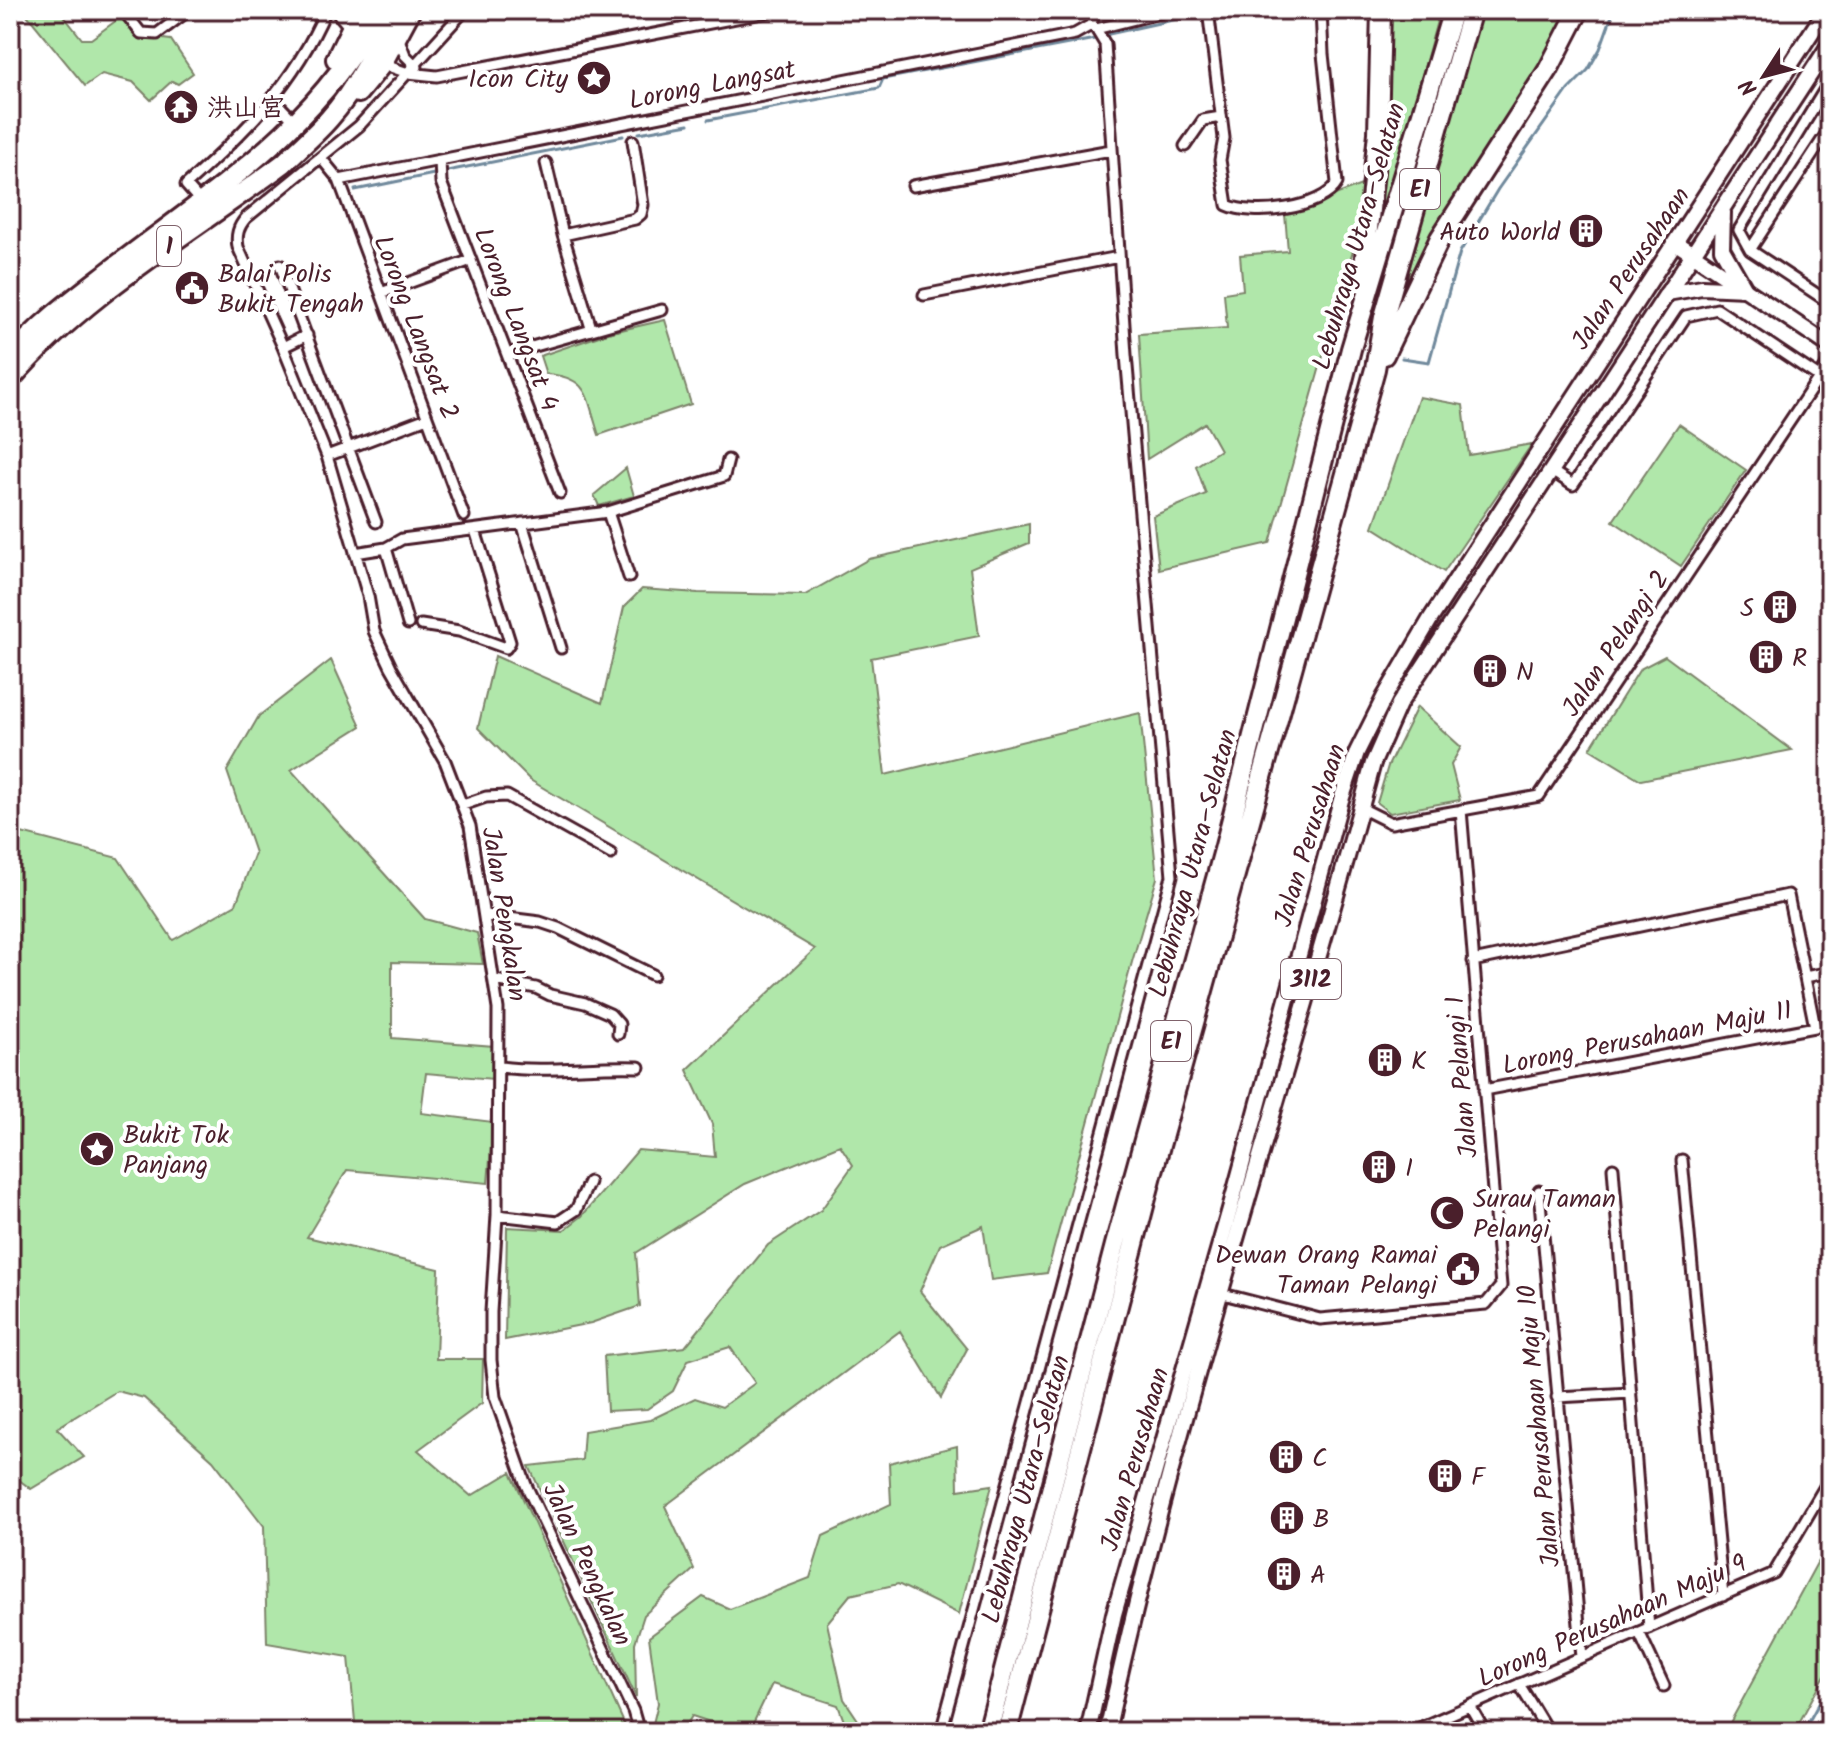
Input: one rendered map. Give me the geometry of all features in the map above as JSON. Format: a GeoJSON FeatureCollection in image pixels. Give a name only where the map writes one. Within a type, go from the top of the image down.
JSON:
{"type":"FeatureCollection","features":[{"type":"Feature","properties":{"kind":"highway"},"geometry":{"type":"LineString","coordinates":[[319,94],[360,10]]}},
{"type":"Feature","properties":{"kind":"highway","name":"1"},"geometry":{"type":"LineString","coordinates":[[10,358],[70,301],[275,143],[337,75],[377,10]]}},
{"type":"Feature","properties":{"kind":"highway","name":"1"},"geometry":{"type":"LineString","coordinates":[[10,380],[36,349],[76,315],[284,163],[332,116],[376,48],[394,10]]}},
{"type":"Feature","properties":{"kind":"highway"},"geometry":{"type":"LineString","coordinates":[[332,116],[355,97],[382,64],[411,10]]}},
{"type":"Feature","properties":{"kind":"highway"},"geometry":{"type":"LineString","coordinates":[[1351,349],[1368,241],[1378,133],[1381,10]]}},
{"type":"Feature","properties":{"kind":"highway","name":"Lebuhraya Utara–Selatan"},"geometry":{"type":"LineString","coordinates":[[988,1732],[1115,1245],[1228,835],[1351,349],[1453,10]]}},
{"type":"Feature","properties":{"kind":"highway","name":"Lebuhraya Utara–Selatan"},"geometry":{"type":"LineString","coordinates":[[1007,1732],[1153,1171],[1375,369],[1384,317],[1472,10]]}},
{"type":"Feature","properties":{"kind":"highway"},"geometry":{"type":"LineString","coordinates":[[1375,369],[1391,343],[1406,304],[1440,238],[1548,70],[1579,10]]}},
{"type":"Feature","properties":{"kind":"main road","name":"Jalan Perusahaan"},"geometry":{"type":"LineString","coordinates":[[1088,1732],[1114,1614],[1357,752],[1385,696],[1431,618],[1826,10]]}},
{"type":"Feature","properties":{"kind":"main road","name":"Jalan Perusahaan"},"geometry":{"type":"LineString","coordinates":[[1107,1732],[1132,1617],[1219,1293],[1373,763],[1399,704],[1830,44]]}},
{"type":"Feature","properties":{"kind":"main road"},"geometry":{"type":"LineString","coordinates":[[1724,207],[1722,249],[1745,289]]}},
{"type":"Feature","properties":{"kind":"main road"},"geometry":{"type":"LineString","coordinates":[[1676,243],[1830,346]]}},
{"type":"Feature","properties":{"kind":"main road"},"geometry":{"type":"LineString","coordinates":[[1667,293],[1702,287],[1745,289]]}},
{"type":"Feature","properties":{"kind":"street"},"geometry":{"type":"LineString","coordinates":[[123,10],[141,33],[157,34],[189,10]]}},
{"type":"Feature","properties":{"kind":"street"},"geometry":{"type":"LineString","coordinates":[[200,201],[186,185],[237,139],[273,99],[310,46],[326,10]]}},
{"type":"Feature","properties":{"kind":"street"},"geometry":{"type":"LineString","coordinates":[[335,10],[351,29]]}},
{"type":"Feature","properties":{"kind":"street","name":"Jalan Pengkalan"},"geometry":{"type":"LineString","coordinates":[[465,10],[359,126],[254,211],[238,230],[238,247],[327,456],[374,631],[391,667],[441,752],[463,805],[474,843],[495,980],[500,1067],[497,1215],[491,1312],[495,1397],[526,1485],[633,1711],[639,1732]]}},
{"type":"Feature","properties":{"kind":"street"},"geometry":{"type":"LineString","coordinates":[[382,64],[437,76],[778,10]]}},
{"type":"Feature","properties":{"kind":"street"},"geometry":{"type":"LineString","coordinates":[[941,1732],[1048,1326],[1172,876],[1111,150],[1094,10]]}},
{"type":"Feature","properties":{"kind":"street","name":"Lorong Langsat"},"geometry":{"type":"LineString","coordinates":[[339,180],[1075,34],[1098,33],[1171,10]]}},
{"type":"Feature","properties":{"kind":"street"},"geometry":{"type":"LineString","coordinates":[[1209,13],[1224,138],[1220,160],[1228,207],[1281,210],[1332,192],[1337,183],[1321,10]]}},
{"type":"Feature","properties":{"kind":"street"},"geometry":{"type":"LineString","coordinates":[[398,37],[412,69]]}},
{"type":"Feature","properties":{"kind":"street"},"geometry":{"type":"LineString","coordinates":[[1812,74],[1829,84],[1739,230],[1750,250],[1830,303]]}},
{"type":"Feature","properties":{"kind":"street"},"geometry":{"type":"LineString","coordinates":[[273,99],[295,122]]}},
{"type":"Feature","properties":{"kind":"street"},"geometry":{"type":"LineString","coordinates":[[1185,146],[1203,120],[1221,117]]}},
{"type":"Feature","properties":{"kind":"street"},"geometry":{"type":"LineString","coordinates":[[1750,250],[1830,128]]}},
{"type":"Feature","properties":{"kind":"street"},"geometry":{"type":"LineString","coordinates":[[563,235],[635,219],[641,214],[643,205],[633,141]]}},
{"type":"Feature","properties":{"kind":"street"},"geometry":{"type":"LineString","coordinates":[[913,186],[1111,150]]}},
{"type":"Feature","properties":{"kind":"street","name":"Lorong Langsat 2"},"geometry":{"type":"LineString","coordinates":[[321,158],[339,180],[464,516]]}},
{"type":"Feature","properties":{"kind":"street","name":"Lorong Langsat 4"},"geometry":{"type":"LineString","coordinates":[[440,160],[441,182],[560,493]]}},
{"type":"Feature","properties":{"kind":"street"},"geometry":{"type":"LineString","coordinates":[[546,163],[563,235],[591,328]]}},
{"type":"Feature","properties":{"kind":"street"},"geometry":{"type":"LineString","coordinates":[[924,295],[1119,257]]}},
{"type":"Feature","properties":{"kind":"street"},"geometry":{"type":"LineString","coordinates":[[381,293],[471,260]]}},
{"type":"Feature","properties":{"kind":"street"},"geometry":{"type":"LineString","coordinates":[[280,265],[376,522]]}},
{"type":"Feature","properties":{"kind":"street"},"geometry":{"type":"LineString","coordinates":[[1550,470],[1573,485],[1686,316],[1717,309],[1819,377]]}},
{"type":"Feature","properties":{"kind":"street"},"geometry":{"type":"LineString","coordinates":[[507,354],[662,310]]}},
{"type":"Feature","properties":{"kind":"street"},"geometry":{"type":"LineString","coordinates":[[283,347],[307,335]]}},
{"type":"Feature","properties":{"kind":"street","name":"Jalan Pelangi 2"},"geometry":{"type":"LineString","coordinates":[[1361,808],[1391,823],[1539,796],[1830,361]]}},
{"type":"Feature","properties":{"kind":"street"},"geometry":{"type":"LineString","coordinates":[[327,456],[427,418]]}},
{"type":"Feature","properties":{"kind":"street"},"geometry":{"type":"LineString","coordinates":[[355,553],[386,548],[402,539],[608,512],[724,476],[728,460]]}},
{"type":"Feature","properties":{"kind":"street"},"geometry":{"type":"LineString","coordinates":[[608,512],[629,577]]}},
{"type":"Feature","properties":{"kind":"street"},"geometry":{"type":"LineString","coordinates":[[522,523],[561,648]]}},
{"type":"Feature","properties":{"kind":"street"},"geometry":{"type":"LineString","coordinates":[[421,625],[459,631],[506,648],[510,642],[475,530]]}},
{"type":"Feature","properties":{"kind":"street"},"geometry":{"type":"LineString","coordinates":[[386,548],[408,624]]}},
{"type":"Feature","properties":{"kind":"street"},"geometry":{"type":"LineString","coordinates":[[463,805],[486,797],[507,796],[611,854]]}},
{"type":"Feature","properties":{"kind":"street","name":"Jalan Pelangi 1"},"geometry":{"type":"LineString","coordinates":[[1219,1293],[1320,1319],[1486,1304],[1501,1286],[1461,810]]}},
{"type":"Feature","properties":{"kind":"street"},"geometry":{"type":"LineString","coordinates":[[1473,961],[1788,895],[1805,977],[1830,972]]}},
{"type":"Feature","properties":{"kind":"street"},"geometry":{"type":"LineString","coordinates":[[485,915],[558,928],[653,975]]}},
{"type":"Feature","properties":{"kind":"street","name":"Lorong Perusahaan Maju 11"},"geometry":{"type":"LineString","coordinates":[[1484,1090],[1815,1027],[1805,977]]}},
{"type":"Feature","properties":{"kind":"street"},"geometry":{"type":"LineString","coordinates":[[495,980],[536,988],[610,1014],[619,1024],[618,1034]]}},
{"type":"Feature","properties":{"kind":"street"},"geometry":{"type":"LineString","coordinates":[[500,1067],[529,1070],[599,1065],[639,1067]]}},
{"type":"Feature","properties":{"kind":"street"},"geometry":{"type":"LineString","coordinates":[[1682,1160],[1723,1596]]}},
{"type":"Feature","properties":{"kind":"street"},"geometry":{"type":"LineString","coordinates":[[1613,1168],[1631,1393],[1644,1630],[1664,1686]]}},
{"type":"Feature","properties":{"kind":"street"},"geometry":{"type":"LineString","coordinates":[[497,1215],[558,1222],[576,1210],[589,1182]]}},
{"type":"Feature","properties":{"kind":"street","name":"Jalan Perusahaan Maju 10"},"geometry":{"type":"LineString","coordinates":[[1539,1191],[1582,1657]]}},
{"type":"Feature","properties":{"kind":"street"},"geometry":{"type":"LineString","coordinates":[[1557,1397],[1631,1393]]}},
{"type":"Feature","properties":{"kind":"street","name":"Lorong Perusahaan Maju 9"},"geometry":{"type":"LineString","coordinates":[[1410,1732],[1774,1573],[1830,1478]]}},
{"type":"Feature","properties":{"kind":"street"},"geometry":{"type":"LineString","coordinates":[[1519,1684],[1548,1732]]}},
{"type":"Feature","properties":{"kind":"street"},"geometry":{"type":"LineString","coordinates":[[1470,1706],[1485,1732]]}},
{"type":"Feature","properties":{"kind":"green space"},"geometry":{"type":"Polygon","coordinates":[[[23,10],[59,10],[82,39],[91,39],[121,17],[137,36],[171,40],[193,73],[178,84],[172,81],[151,100],[133,82],[102,74],[85,86],[23,10]]]}},
{"type":"Feature","properties":{"kind":"green space"},"geometry":{"type":"Polygon","coordinates":[[[1389,10],[1440,10],[1368,271],[1389,10]]]}},
{"type":"Feature","properties":{"kind":"green space"},"geometry":{"type":"Polygon","coordinates":[[[1479,10],[1573,10],[1566,27],[1443,220],[1403,293],[1479,10]]]}},
{"type":"Feature","properties":{"kind":"green space"},"geometry":{"type":"Polygon","coordinates":[[[1364,184],[1359,229],[1270,543],[1159,569],[1153,516],[1206,494],[1196,466],[1220,450],[1205,423],[1147,459],[1139,334],[1227,328],[1224,293],[1243,290],[1240,255],[1288,251],[1285,214],[1364,184]]]}},
{"type":"Feature","properties":{"kind":"green space"},"geometry":{"type":"Polygon","coordinates":[[[665,320],[691,404],[599,435],[588,400],[579,385],[561,376],[546,374],[540,356],[608,333],[665,320]]]}},
{"type":"Feature","properties":{"kind":"green space"},"geometry":{"type":"Polygon","coordinates":[[[1419,397],[1463,405],[1469,455],[1532,444],[1444,572],[1373,527],[1419,397]]]}},
{"type":"Feature","properties":{"kind":"green space"},"geometry":{"type":"Polygon","coordinates":[[[1679,424],[1746,470],[1681,566],[1613,521],[1679,424]]]}},
{"type":"Feature","properties":{"kind":"green space"},"geometry":{"type":"Polygon","coordinates":[[[626,468],[634,496],[599,506],[594,495],[626,468]]]}},
{"type":"Feature","properties":{"kind":"green space"},"geometry":{"type":"Polygon","coordinates":[[[1029,524],[1029,543],[970,568],[979,636],[871,658],[885,775],[1140,713],[1157,878],[1047,1273],[991,1280],[983,1226],[940,1245],[920,1291],[967,1349],[941,1398],[900,1331],[665,1506],[694,1569],[644,1615],[635,1643],[636,1697],[529,1466],[582,1460],[584,1431],[650,1420],[695,1398],[722,1407],[755,1383],[730,1347],[688,1360],[673,1391],[647,1409],[607,1411],[604,1356],[685,1347],[768,1245],[821,1210],[853,1165],[840,1145],[745,1184],[636,1253],[640,1306],[591,1323],[505,1340],[507,1227],[564,1230],[582,1216],[638,1150],[715,1157],[712,1124],[687,1070],[815,949],[530,780],[478,728],[495,656],[602,703],[624,607],[642,589],[805,595],[869,559],[1029,524]]]}},
{"type":"Feature","properties":{"kind":"green space"},"geometry":{"type":"Polygon","coordinates":[[[1665,656],[1792,750],[1641,780],[1590,749],[1640,669],[1665,656]]]}},
{"type":"Feature","properties":{"kind":"green space"},"geometry":{"type":"Polygon","coordinates":[[[331,660],[361,726],[291,770],[425,919],[477,933],[483,964],[392,962],[392,1038],[494,1046],[493,1079],[426,1073],[421,1113],[493,1122],[488,1183],[347,1170],[307,1237],[439,1269],[436,1359],[483,1359],[482,1403],[418,1450],[471,1496],[511,1472],[628,1732],[356,1732],[349,1657],[267,1643],[264,1526],[213,1460],[144,1398],[117,1391],[57,1428],[84,1457],[31,1489],[10,1473],[10,830],[118,858],[173,940],[236,904],[255,853],[227,771],[259,716],[331,660]]]}},
{"type":"Feature","properties":{"kind":"green space"},"geometry":{"type":"Polygon","coordinates":[[[1417,707],[1461,747],[1451,765],[1460,800],[1390,813],[1377,803],[1388,766],[1417,707]]]}},
{"type":"Feature","properties":{"kind":"green space"},"geometry":{"type":"Polygon","coordinates":[[[957,1446],[958,1490],[992,1485],[959,1614],[898,1584],[850,1595],[827,1623],[844,1699],[866,1732],[848,1732],[838,1705],[772,1684],[749,1732],[692,1716],[682,1732],[651,1732],[658,1703],[649,1637],[703,1597],[730,1609],[810,1578],[823,1536],[891,1504],[889,1463],[957,1446]]]}},
{"type":"Feature","properties":{"kind":"green space"},"geometry":{"type":"Polygon","coordinates":[[[1830,1539],[1830,1666],[1794,1732],[1725,1732],[1830,1539]]]}},
{"type":"Feature","properties":{"kind":"waterway"},"geometry":{"type":"LineString","coordinates":[[708,120],[879,88],[883,79],[1095,39],[1218,10]]}},
{"type":"Feature","properties":{"kind":"waterway"},"geometry":{"type":"LineString","coordinates":[[1402,358],[1429,362],[1460,252],[1498,189],[1568,90],[1588,70],[1600,49],[1614,10]]}},
{"type":"Feature","properties":{"kind":"waterway"},"geometry":{"type":"LineString","coordinates":[[639,133],[689,124]]}},
{"type":"Feature","properties":{"kind":"waterway"},"geometry":{"type":"LineString","coordinates":[[447,171],[623,136]]}},
{"type":"Feature","properties":{"kind":"waterway"},"geometry":{"type":"LineString","coordinates":[[355,190],[434,174]]}},
{"type":"Feature","properties":{"kind":"waterway"},"geometry":{"type":"LineString","coordinates":[[1803,1732],[1830,1683]]}},
{"type":"Feature","properties":{"kind":"place","name":"Icon City"},"geometry":{"type":"Point","coordinates":[594,78]}},
{"type":"Feature","properties":{"kind":"place","name":"洪山宫"},"geometry":{"type":"Point","coordinates":[181,107]}},
{"type":"Feature","properties":{"kind":"place","name":"Auto World"},"geometry":{"type":"Point","coordinates":[1586,231]}},
{"type":"Feature","properties":{"kind":"place","name":"Balai Polis Bukit Tengah"},"geometry":{"type":"Point","coordinates":[192,288]}},
{"type":"Feature","properties":{"kind":"place","name":"S"},"geometry":{"type":"Point","coordinates":[1780,607]}},
{"type":"Feature","properties":{"kind":"place","name":"R"},"geometry":{"type":"Point","coordinates":[1766,657]}},
{"type":"Feature","properties":{"kind":"place","name":"N"},"geometry":{"type":"Point","coordinates":[1490,671]}},
{"type":"Feature","properties":{"kind":"place","name":"K"},"geometry":{"type":"Point","coordinates":[1385,1060]}},
{"type":"Feature","properties":{"kind":"place","name":"Bukit Tok Panjang"},"geometry":{"type":"Point","coordinates":[97,1149]}},
{"type":"Feature","properties":{"kind":"place","name":"I"},"geometry":{"type":"Point","coordinates":[1379,1167]}},
{"type":"Feature","properties":{"kind":"place","name":"Surau Taman Pelangi"},"geometry":{"type":"Point","coordinates":[1447,1213]}},
{"type":"Feature","properties":{"kind":"place","name":"Dewan Orang Ramai Taman Pelangi"},"geometry":{"type":"Point","coordinates":[1463,1269]}},
{"type":"Feature","properties":{"kind":"place","name":"C"},"geometry":{"type":"Point","coordinates":[1286,1457]}},
{"type":"Feature","properties":{"kind":"place","name":"F"},"geometry":{"type":"Point","coordinates":[1445,1476]}},
{"type":"Feature","properties":{"kind":"place","name":"B"},"geometry":{"type":"Point","coordinates":[1287,1518]}},
{"type":"Feature","properties":{"kind":"place","name":"A"},"geometry":{"type":"Point","coordinates":[1284,1574]}}]}
